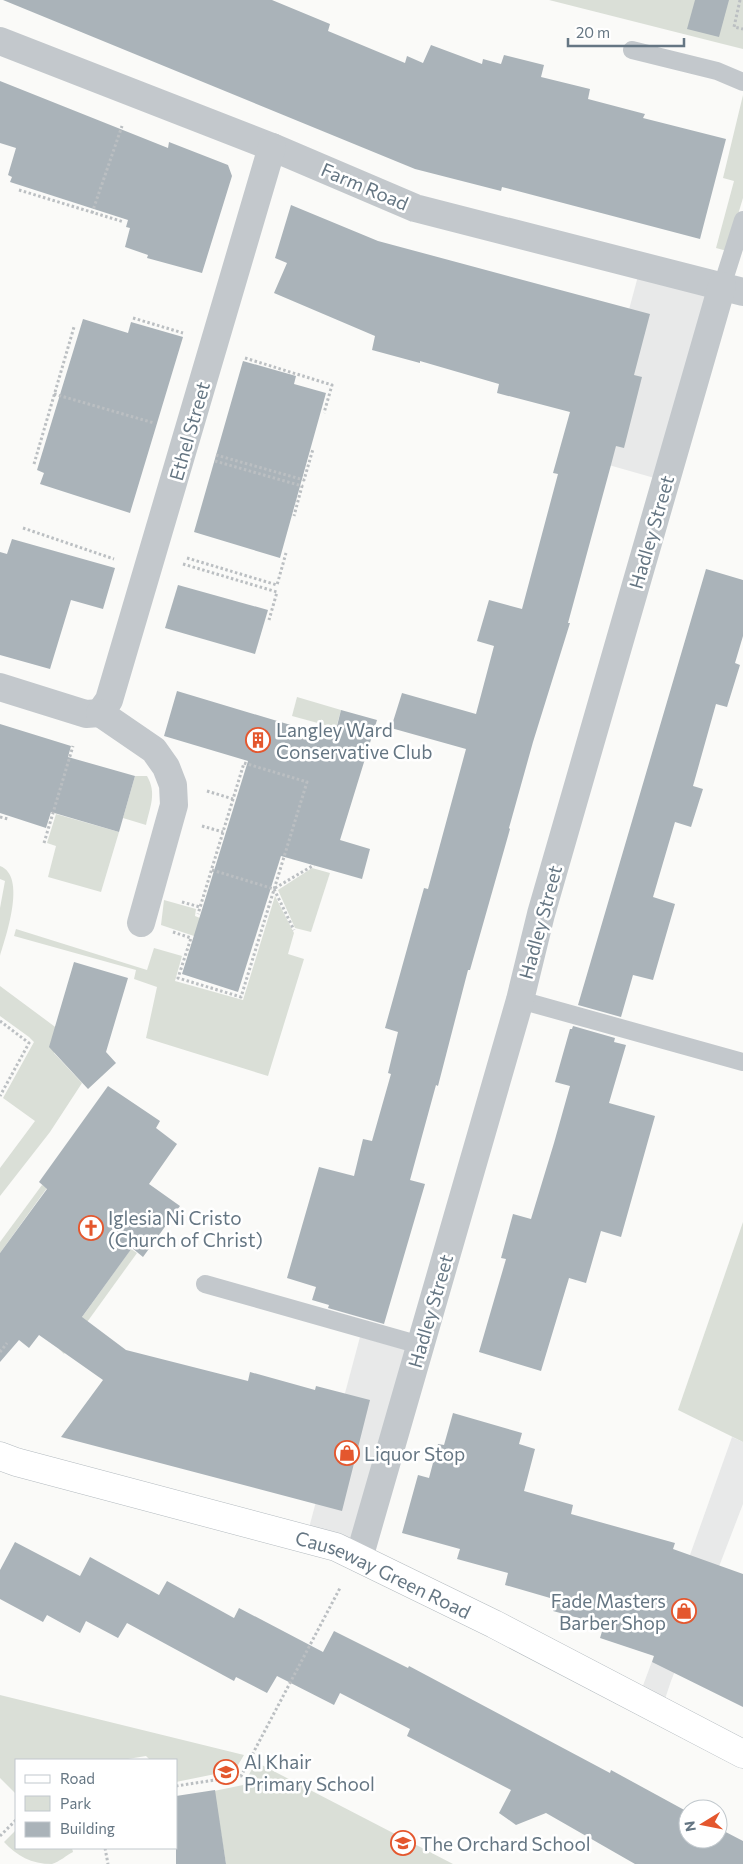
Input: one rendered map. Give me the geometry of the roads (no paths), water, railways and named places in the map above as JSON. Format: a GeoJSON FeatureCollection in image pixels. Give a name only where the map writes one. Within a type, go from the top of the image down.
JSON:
{"type":"FeatureCollection","features":[{"type":"Feature","properties":{"kind":"main road","name":"Causeway Green Road"},"geometry":{"type":"LineString","coordinates":[[0,1456],[16,1462],[329,1545],[494,1624],[743,1754]]}},
{"type":"Feature","properties":{"kind":"street","name":"Farm Road"},"geometry":{"type":"LineString","coordinates":[[0,41],[272,147],[416,208],[732,289]]}},
{"type":"Feature","properties":{"kind":"street","name":"Ethel Street"},"geometry":{"type":"LineString","coordinates":[[100,713],[109,700],[272,147]]}},
{"type":"Feature","properties":{"kind":"street","name":"Hadley Street"},"geometry":{"type":"LineString","coordinates":[[359,1558],[520,1000],[541,914],[732,289]]}},
{"type":"Feature","properties":{"kind":"street"},"geometry":{"type":"LineString","coordinates":[[0,687],[86,714],[100,713],[154,750],[166,767],[173,785],[174,805],[141,923]]}},
{"type":"Feature","properties":{"kind":"lane"},"geometry":{"type":"LineString","coordinates":[[632,50],[717,71],[743,82]]}},
{"type":"Feature","properties":{"kind":"lane"},"geometry":{"type":"LineString","coordinates":[[732,289],[743,220]]}},
{"type":"Feature","properties":{"kind":"lane"},"geometry":{"type":"LineString","coordinates":[[520,1000],[743,1062]]}},
{"type":"Feature","properties":{"kind":"lane"},"geometry":{"type":"LineString","coordinates":[[205,1284],[420,1345]]}},
{"type":"Feature","properties":{"kind":"place","name":"Langley Ward Conservative Club"},"geometry":{"type":"Point","coordinates":[258,740]}},
{"type":"Feature","properties":{"kind":"place","name":"Iglesia Ni Cristo (Church of Christ)"},"geometry":{"type":"Point","coordinates":[91,1228]}},
{"type":"Feature","properties":{"kind":"place","name":"Liquor Stop"},"geometry":{"type":"Point","coordinates":[347,1453]}},
{"type":"Feature","properties":{"kind":"place","name":"Fade Masters Barber Shop"},"geometry":{"type":"Point","coordinates":[684,1611]}},
{"type":"Feature","properties":{"kind":"place","name":"Al Khair Primary School"},"geometry":{"type":"Point","coordinates":[226,1772]}},
{"type":"Feature","properties":{"kind":"place","name":"The Orchard School"},"geometry":{"type":"Point","coordinates":[403,1843]}}]}
